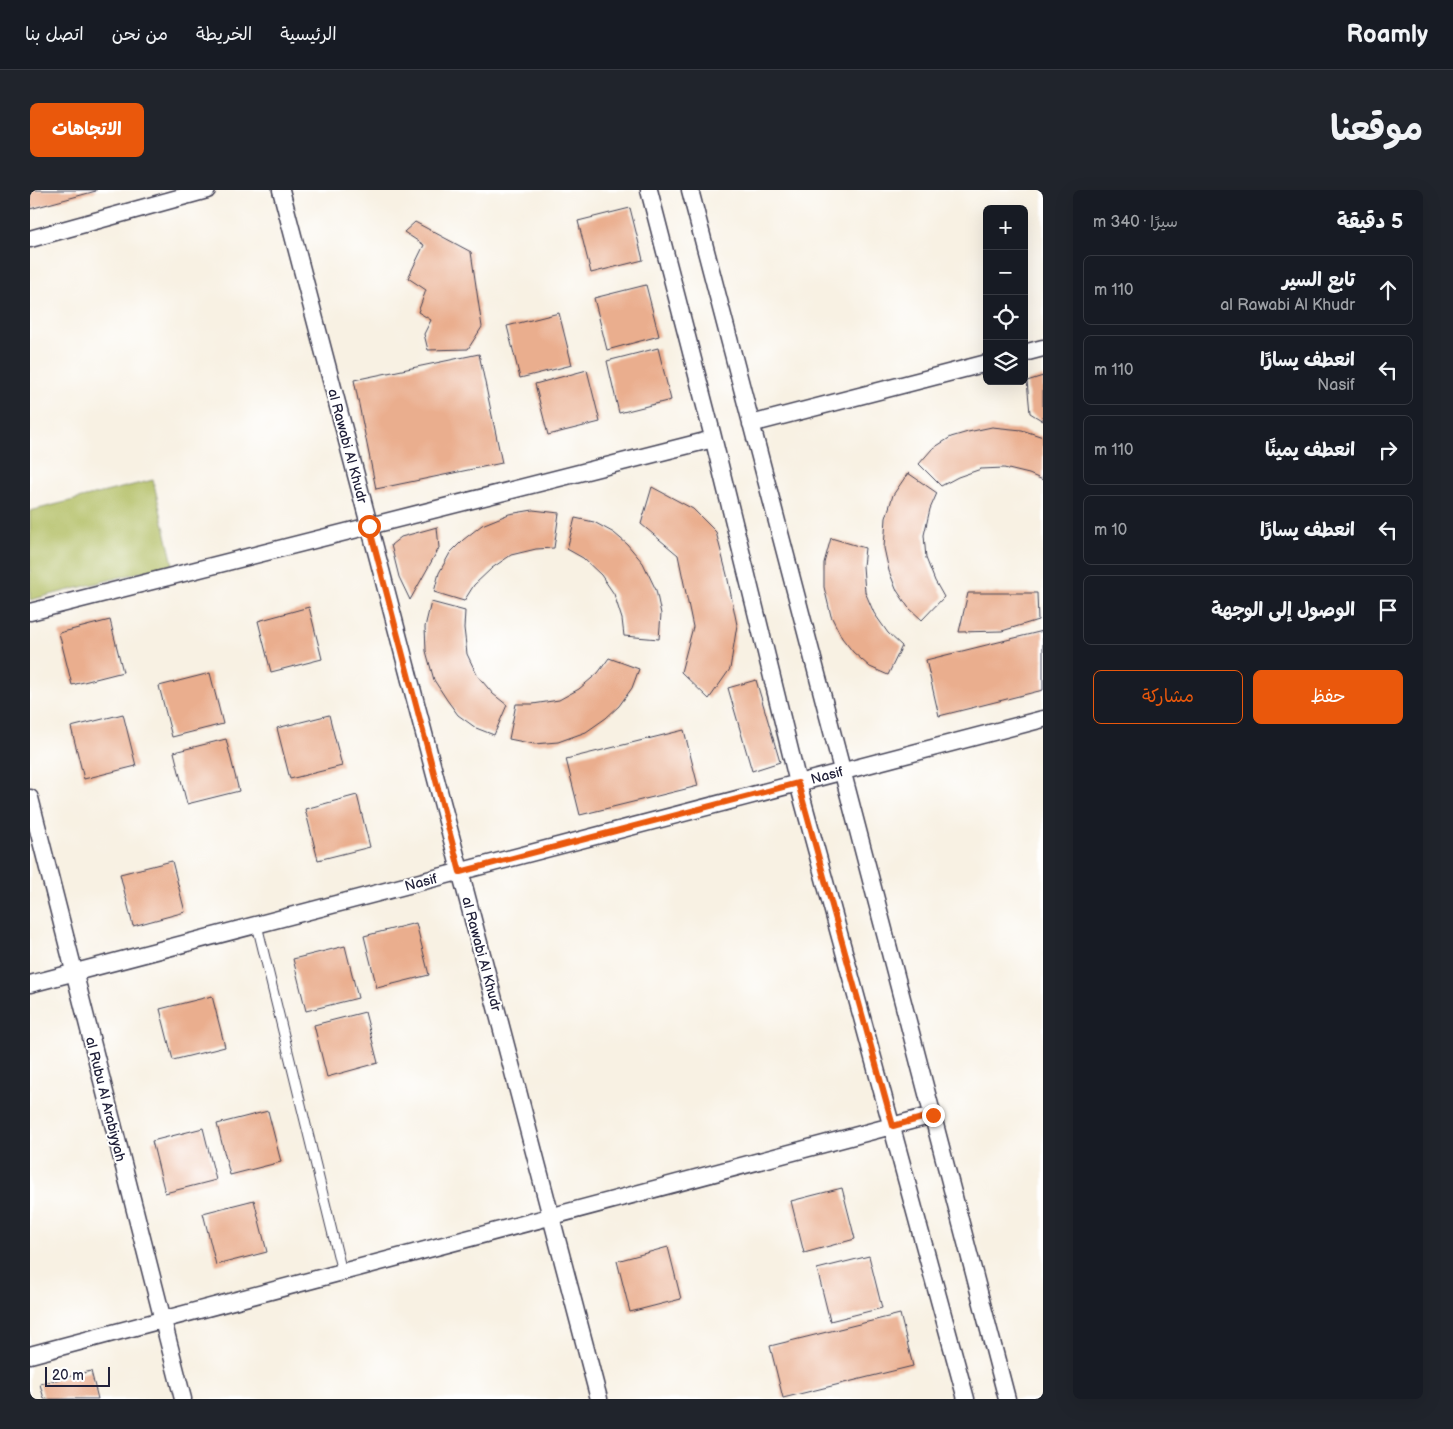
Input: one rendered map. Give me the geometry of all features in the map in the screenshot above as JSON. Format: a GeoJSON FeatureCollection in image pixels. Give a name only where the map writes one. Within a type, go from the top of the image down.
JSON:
{"type":"FeatureCollection","features":[{"type":"Feature","properties":{"kind":"street"},"geometry":{"type":"LineString","coordinates":[[30,239],[206,190]]}},
{"type":"Feature","properties":{"kind":"street","name":"al Rawabi Al Khudr"},"geometry":{"type":"LineString","coordinates":[[281,190],[599,1399]]}},
{"type":"Feature","properties":{"kind":"street"},"geometry":{"type":"LineString","coordinates":[[649,190],[798,783],[966,1399]]}},
{"type":"Feature","properties":{"kind":"street"},"geometry":{"type":"LineString","coordinates":[[690,190],[1007,1399]]}},
{"type":"Feature","properties":{"kind":"street"},"geometry":{"type":"LineString","coordinates":[[1028,352],[1043,348]]}},
{"type":"Feature","properties":{"kind":"street"},"geometry":{"type":"LineString","coordinates":[[751,424],[983,364]]}},
{"type":"Feature","properties":{"kind":"street"},"geometry":{"type":"LineString","coordinates":[[30,612],[713,439]]}},
{"type":"Feature","properties":{"kind":"street","name":"Nasif"},"geometry":{"type":"LineString","coordinates":[[30,984],[1043,719]]}},
{"type":"Feature","properties":{"kind":"street","name":"al Rubu Al Arabiyyah"},"geometry":{"type":"LineString","coordinates":[[30,798],[183,1399]]}},
{"type":"Feature","properties":{"kind":"street"},"geometry":{"type":"LineString","coordinates":[[30,1355],[933,1115]]}},
{"type":"Feature","properties":{"kind":"lane"},"geometry":{"type":"LineString","coordinates":[[257,925],[342,1272]]}},
{"type":"Feature","properties":{"kind":"green space"},"geometry":{"type":"Polygon","coordinates":[[[153,480],[173,564],[30,600],[30,511],[153,480]]]}},
{"type":"Feature","properties":{"kind":"building"},"geometry":{"type":"Polygon","coordinates":[[[30,190],[96,190],[96,191],[30,209],[30,190]]]}},
{"type":"Feature","properties":{"kind":"building"},"geometry":{"type":"Polygon","coordinates":[[[630,208],[643,260],[591,273],[578,221],[630,208]]]}},
{"type":"Feature","properties":{"kind":"building"},"geometry":{"type":"Polygon","coordinates":[[[415,222],[471,252],[482,327],[468,349],[428,350],[424,334],[431,320],[418,312],[426,290],[408,278],[424,245],[404,232],[415,222]]]}},
{"type":"Feature","properties":{"kind":"building"},"geometry":{"type":"Polygon","coordinates":[[[646,285],[659,336],[607,350],[594,298],[646,285]]]}},
{"type":"Feature","properties":{"kind":"building"},"geometry":{"type":"Polygon","coordinates":[[[559,313],[572,365],[520,378],[507,326],[559,313]]]}},
{"type":"Feature","properties":{"kind":"building"},"geometry":{"type":"Polygon","coordinates":[[[658,348],[671,400],[619,413],[607,361],[658,348]]]}},
{"type":"Feature","properties":{"kind":"building"},"geometry":{"type":"Polygon","coordinates":[[[479,354],[502,463],[376,489],[354,380],[479,354]]]}},
{"type":"Feature","properties":{"kind":"building"},"geometry":{"type":"Polygon","coordinates":[[[587,370],[600,422],[548,435],[535,384],[587,370]]]}},
{"type":"Feature","properties":{"kind":"building"},"geometry":{"type":"Polygon","coordinates":[[[1043,376],[1043,421],[1030,413],[1028,381],[1043,376]]]}},
{"type":"Feature","properties":{"kind":"building"},"geometry":{"type":"Polygon","coordinates":[[[992,427],[1022,430],[1043,437],[1043,480],[1029,474],[1004,468],[981,469],[958,477],[941,486],[919,464],[932,449],[951,437],[992,427]]]}},
{"type":"Feature","properties":{"kind":"building"},"geometry":{"type":"Polygon","coordinates":[[[908,473],[937,493],[930,509],[924,535],[926,558],[944,597],[922,620],[908,607],[896,589],[889,571],[884,548],[886,518],[893,495],[908,473]]]}},
{"type":"Feature","properties":{"kind":"building"},"geometry":{"type":"Polygon","coordinates":[[[652,487],[693,509],[716,532],[737,625],[730,669],[709,699],[681,672],[693,627],[678,555],[641,524],[652,487]]]}},
{"type":"Feature","properties":{"kind":"building"},"geometry":{"type":"Polygon","coordinates":[[[533,510],[559,513],[554,548],[536,549],[511,555],[492,568],[474,585],[464,601],[434,592],[439,573],[450,553],[463,540],[482,525],[509,514],[533,510]]]}},
{"type":"Feature","properties":{"kind":"building"},"geometry":{"type":"Polygon","coordinates":[[[575,518],[594,522],[614,533],[627,544],[643,563],[656,590],[661,614],[659,639],[624,636],[622,619],[614,594],[601,575],[583,558],[567,549],[575,518]]]}},
{"type":"Feature","properties":{"kind":"building"},"geometry":{"type":"Polygon","coordinates":[[[437,527],[439,548],[410,600],[399,577],[391,545],[401,537],[437,527]]]}},
{"type":"Feature","properties":{"kind":"building"},"geometry":{"type":"Polygon","coordinates":[[[831,538],[865,548],[863,566],[865,592],[874,613],[888,633],[902,646],[888,675],[870,667],[853,652],[842,638],[831,616],[824,587],[824,563],[831,538]]]}},
{"type":"Feature","properties":{"kind":"building"},"geometry":{"type":"Polygon","coordinates":[[[968,593],[1037,593],[1038,620],[1002,631],[959,632],[968,593]]]}},
{"type":"Feature","properties":{"kind":"building"},"geometry":{"type":"Polygon","coordinates":[[[431,602],[465,611],[464,628],[467,654],[477,675],[493,694],[507,705],[494,735],[476,728],[458,715],[434,680],[426,651],[425,627],[431,602]]]}},
{"type":"Feature","properties":{"kind":"building"},"geometry":{"type":"Polygon","coordinates":[[[309,607],[322,659],[271,672],[258,621],[309,607]]]}},
{"type":"Feature","properties":{"kind":"building"},"geometry":{"type":"Polygon","coordinates":[[[110,620],[123,672],[72,685],[59,633],[110,620]]]}},
{"type":"Feature","properties":{"kind":"building"},"geometry":{"type":"Polygon","coordinates":[[[1043,631],[1043,690],[939,716],[926,660],[1043,631]]]}},
{"type":"Feature","properties":{"kind":"building"},"geometry":{"type":"Polygon","coordinates":[[[609,658],[639,669],[632,688],[619,706],[606,718],[586,732],[558,742],[534,744],[509,739],[516,704],[533,704],[559,700],[579,689],[598,673],[609,658]]]}},
{"type":"Feature","properties":{"kind":"building"},"geometry":{"type":"Polygon","coordinates":[[[210,673],[223,724],[172,737],[159,686],[210,673]]]}},
{"type":"Feature","properties":{"kind":"building"},"geometry":{"type":"Polygon","coordinates":[[[756,680],[780,762],[752,771],[728,688],[756,680]]]}},
{"type":"Feature","properties":{"kind":"building"},"geometry":{"type":"Polygon","coordinates":[[[123,714],[136,766],[84,779],[71,727],[123,714]]]}},
{"type":"Feature","properties":{"kind":"building"},"geometry":{"type":"Polygon","coordinates":[[[329,715],[342,766],[290,779],[277,728],[329,715]]]}},
{"type":"Feature","properties":{"kind":"building"},"geometry":{"type":"Polygon","coordinates":[[[684,730],[698,786],[580,815],[566,759],[684,730]]]}},
{"type":"Feature","properties":{"kind":"building"},"geometry":{"type":"Polygon","coordinates":[[[226,739],[239,791],[187,804],[174,752],[226,739]]]}},
{"type":"Feature","properties":{"kind":"building"},"geometry":{"type":"Polygon","coordinates":[[[357,795],[370,847],[318,860],[305,809],[357,795]]]}},
{"type":"Feature","properties":{"kind":"building"},"geometry":{"type":"Polygon","coordinates":[[[172,861],[185,912],[133,926],[120,874],[172,861]]]}},
{"type":"Feature","properties":{"kind":"building"},"geometry":{"type":"Polygon","coordinates":[[[416,923],[429,975],[377,988],[364,936],[416,923]]]}},
{"type":"Feature","properties":{"kind":"building"},"geometry":{"type":"Polygon","coordinates":[[[345,946],[358,998],[306,1011],[293,959],[345,946]]]}},
{"type":"Feature","properties":{"kind":"building"},"geometry":{"type":"Polygon","coordinates":[[[212,996],[225,1047],[173,1060],[160,1009],[212,996]]]}},
{"type":"Feature","properties":{"kind":"building"},"geometry":{"type":"Polygon","coordinates":[[[365,1012],[378,1063],[327,1077],[314,1025],[365,1012]]]}},
{"type":"Feature","properties":{"kind":"building"},"geometry":{"type":"Polygon","coordinates":[[[268,1111],[281,1162],[230,1175],[217,1124],[268,1111]]]}},
{"type":"Feature","properties":{"kind":"building"},"geometry":{"type":"Polygon","coordinates":[[[203,1128],[216,1180],[165,1193],[152,1141],[203,1128]]]}},
{"type":"Feature","properties":{"kind":"building"},"geometry":{"type":"Polygon","coordinates":[[[842,1188],[855,1239],[804,1253],[791,1201],[842,1188]]]}},
{"type":"Feature","properties":{"kind":"building"},"geometry":{"type":"Polygon","coordinates":[[[254,1200],[267,1252],[216,1265],[203,1213],[254,1200]]]}},
{"type":"Feature","properties":{"kind":"building"},"geometry":{"type":"Polygon","coordinates":[[[668,1247],[681,1299],[630,1312],[617,1261],[668,1247]]]}},
{"type":"Feature","properties":{"kind":"building"},"geometry":{"type":"Polygon","coordinates":[[[869,1256],[882,1308],[830,1321],[817,1269],[869,1256]]]}},
{"type":"Feature","properties":{"kind":"building"},"geometry":{"type":"Polygon","coordinates":[[[900,1314],[913,1366],[783,1398],[770,1346],[900,1314]]]}},
{"type":"Feature","properties":{"kind":"building"},"geometry":{"type":"Polygon","coordinates":[[[91,1371],[98,1399],[44,1399],[40,1384],[91,1371]]]}},
{"type":"Feature","properties":{"kind":"route"},"geometry":{"type":"LineString","coordinates":[[369,526],[460,872],[798,783],[893,1126],[933,1115]]}}]}
